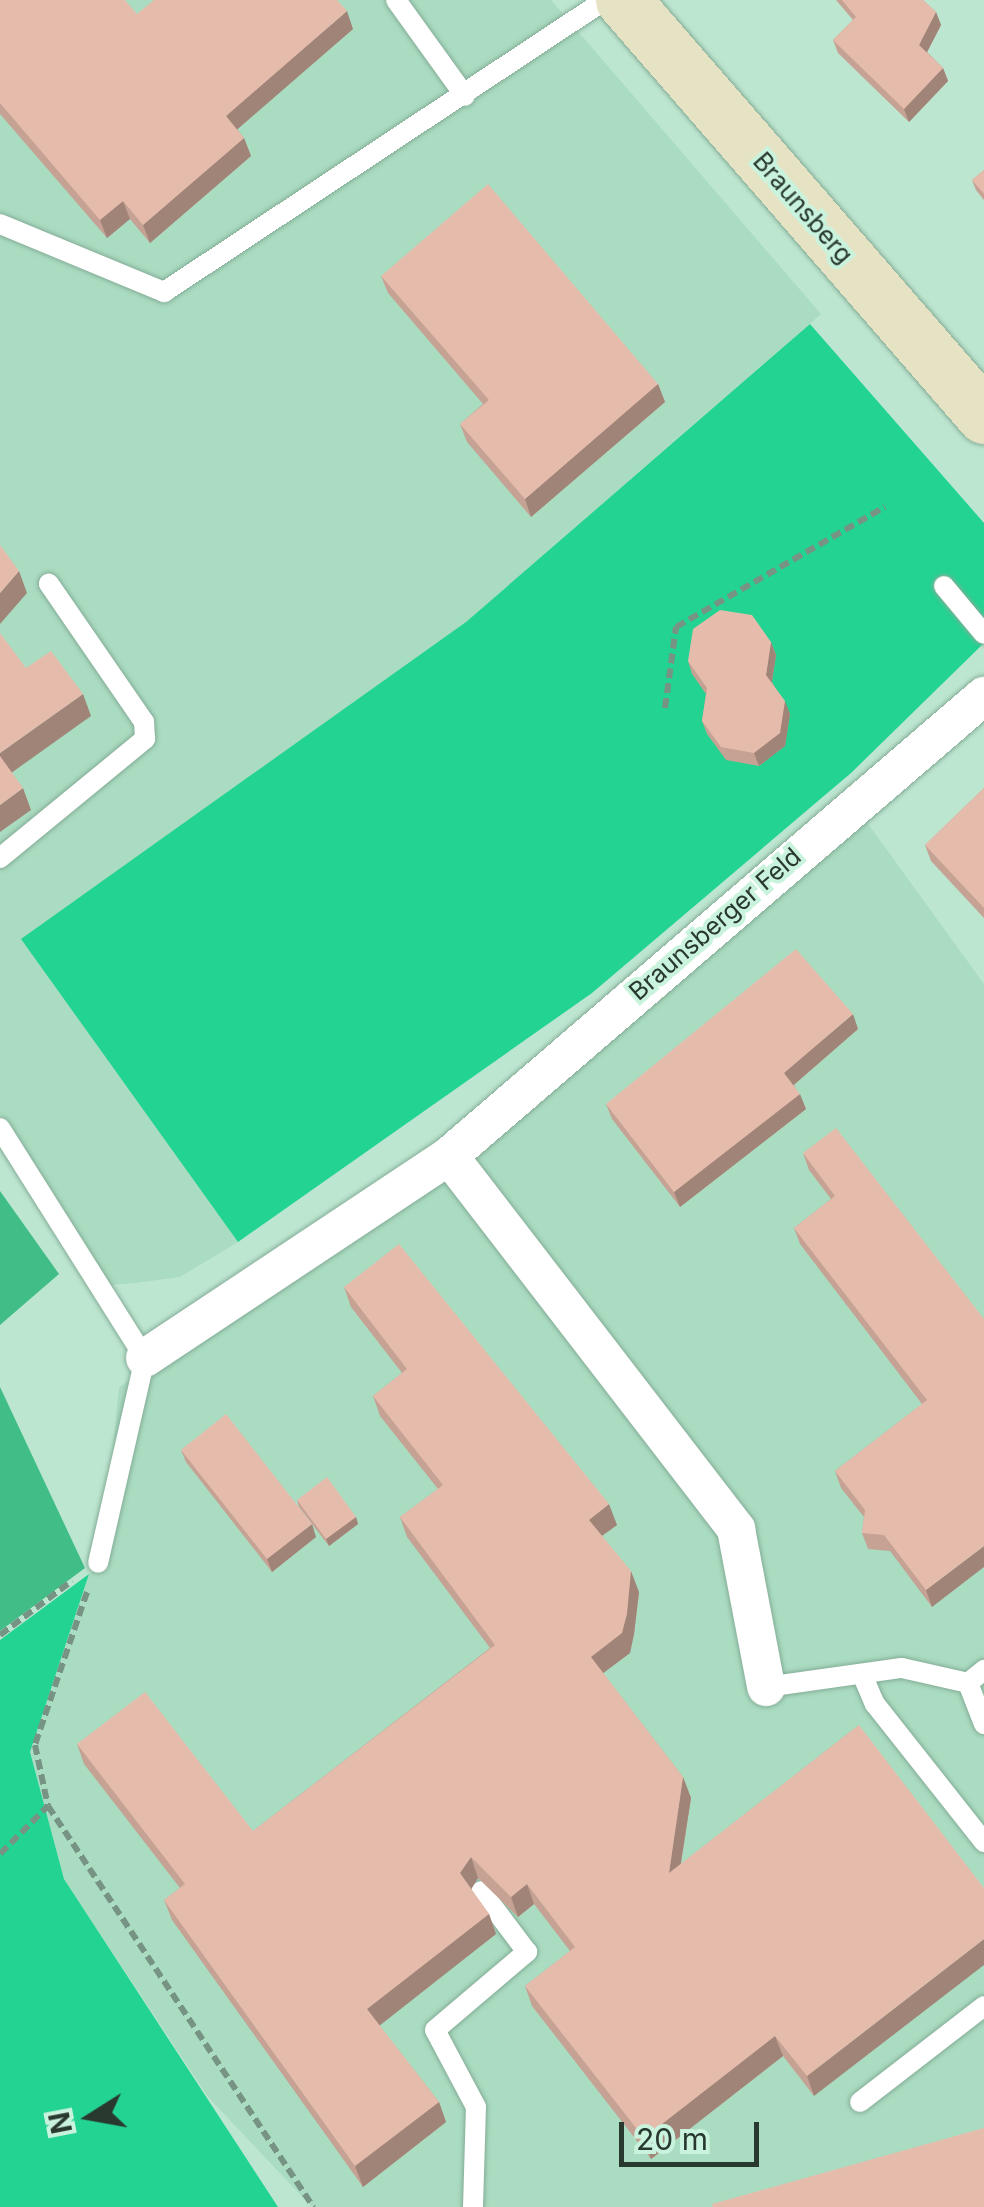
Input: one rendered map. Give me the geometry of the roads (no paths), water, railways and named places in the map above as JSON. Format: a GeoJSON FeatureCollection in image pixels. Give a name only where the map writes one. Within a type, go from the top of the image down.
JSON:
{"type":"FeatureCollection","features":[{"type":"Feature","properties":{"kind":"main road","name":"Braunsberg"},"geometry":{"type":"LineString","coordinates":[[623,0],[984,416]]}},
{"type":"Feature","properties":{"kind":"street","name":"Braunsberger Feld"},"geometry":{"type":"LineString","coordinates":[[145,1358],[449,1156],[984,696]]}},
{"type":"Feature","properties":{"kind":"street"},"geometry":{"type":"LineString","coordinates":[[449,1156],[736,1530],[766,1687]]}},
{"type":"Feature","properties":{"kind":"lane"},"geometry":{"type":"LineString","coordinates":[[396,0],[466,96]]}},
{"type":"Feature","properties":{"kind":"lane"},"geometry":{"type":"LineString","coordinates":[[0,224],[164,292],[466,96],[605,0]]}},
{"type":"Feature","properties":{"kind":"lane"},"geometry":{"type":"LineString","coordinates":[[0,858],[145,739],[144,722],[49,584]]}},
{"type":"Feature","properties":{"kind":"lane"},"geometry":{"type":"LineString","coordinates":[[944,586],[984,634]]}},
{"type":"Feature","properties":{"kind":"lane"},"geometry":{"type":"LineString","coordinates":[[0,1128],[145,1358],[98,1563]]}},
{"type":"Feature","properties":{"kind":"lane"},"geometry":{"type":"LineString","coordinates":[[766,1687],[902,1668],[976,1676],[984,1724]]}},
{"type":"Feature","properties":{"kind":"lane"},"geometry":{"type":"LineString","coordinates":[[862,1674],[875,1704],[984,1842]]}},
{"type":"Feature","properties":{"kind":"lane"},"geometry":{"type":"LineString","coordinates":[[472,2207],[476,2107],[436,2030],[528,1952],[481,1891]]}},
{"type":"Feature","properties":{"kind":"lane"},"geometry":{"type":"LineString","coordinates":[[860,2102],[984,2006]]}}]}
